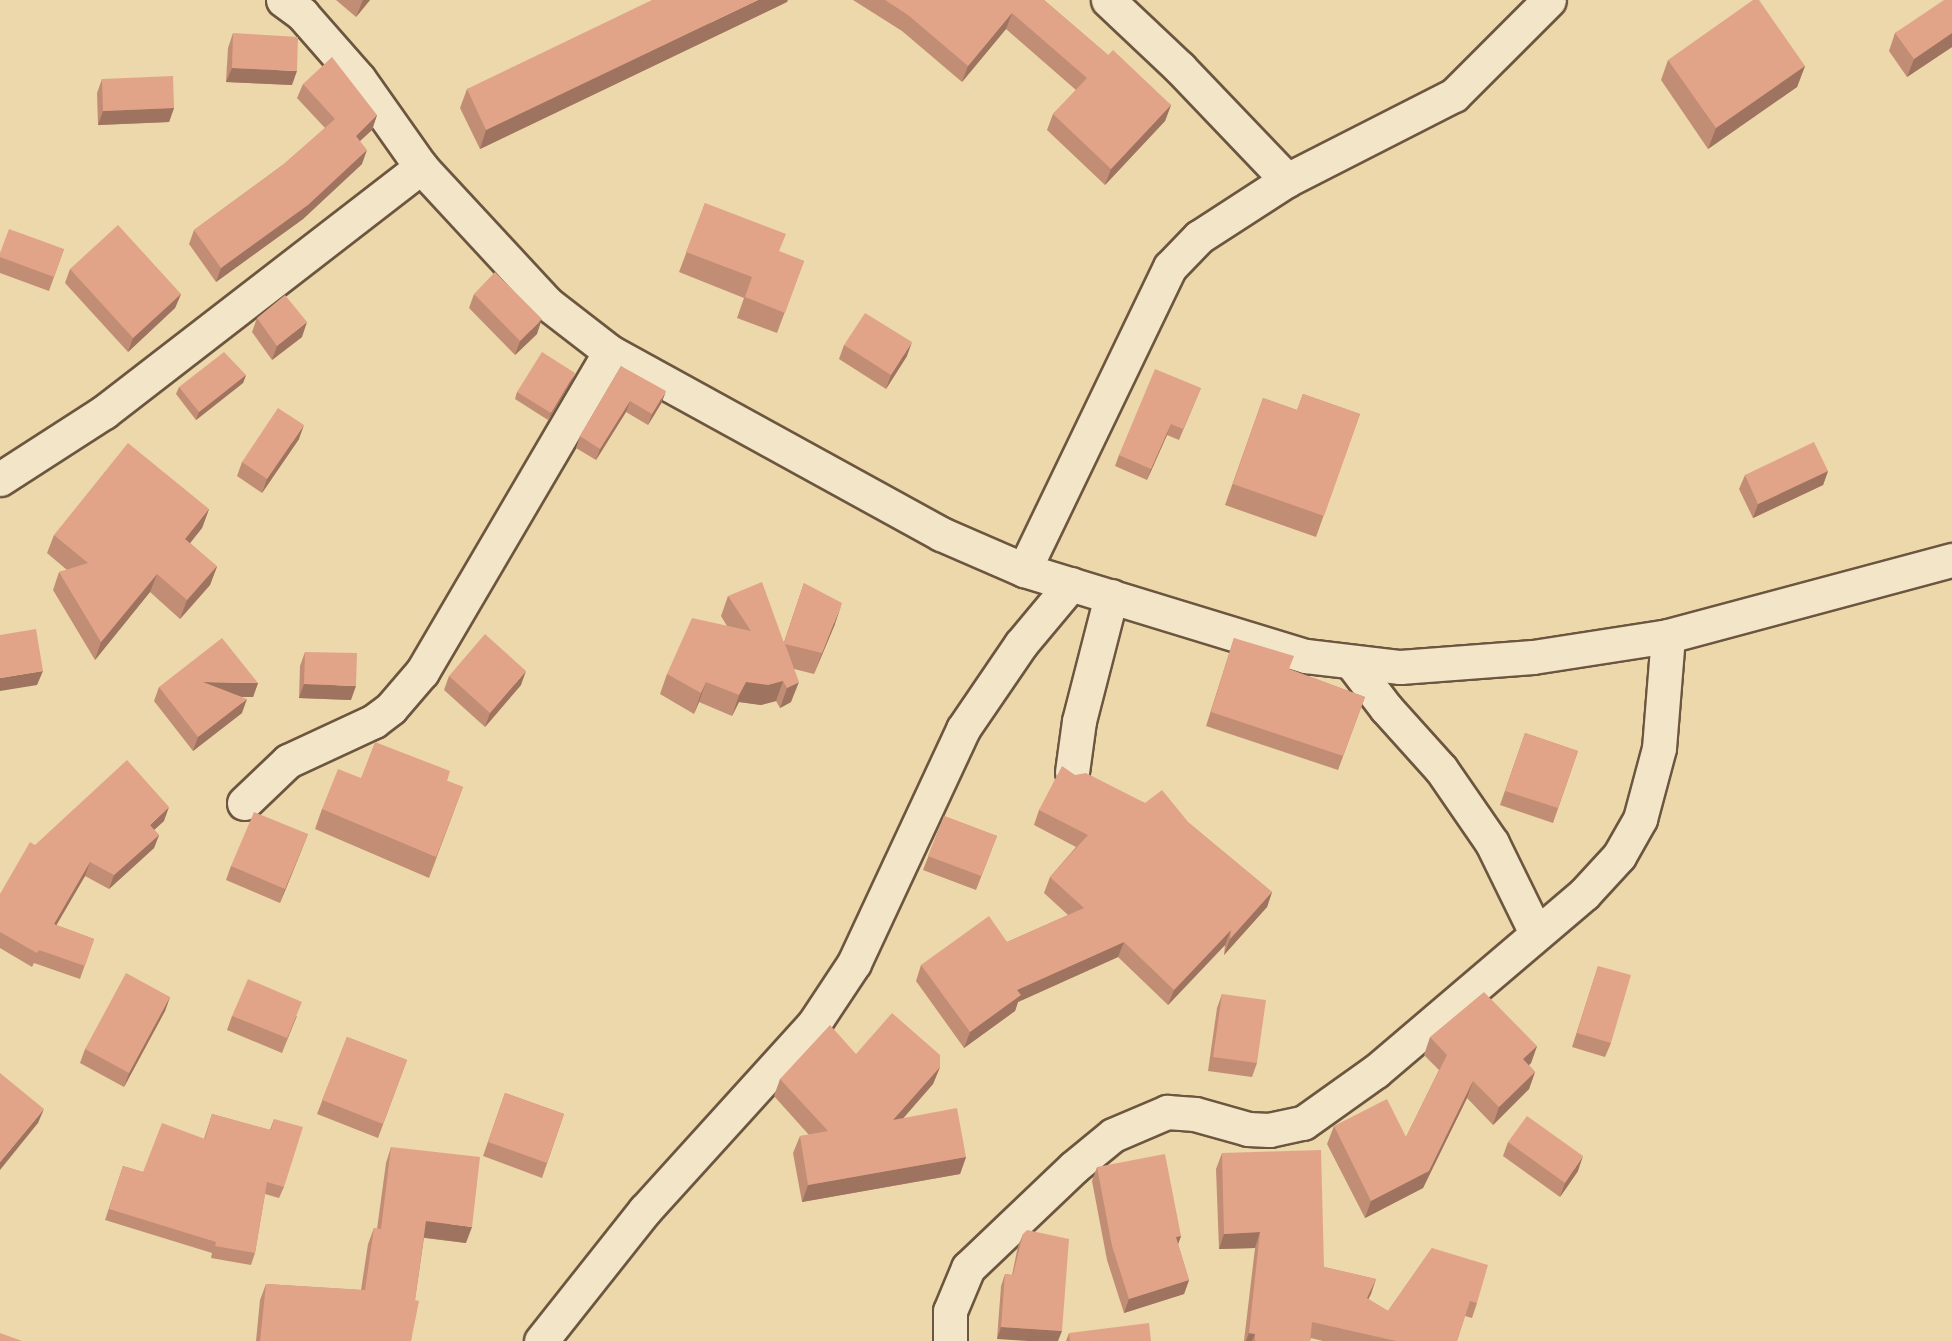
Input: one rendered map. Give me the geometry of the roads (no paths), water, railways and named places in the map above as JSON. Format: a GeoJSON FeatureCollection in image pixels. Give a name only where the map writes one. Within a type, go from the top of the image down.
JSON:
{"type":"FeatureCollection","features":[{"type":"Feature","properties":{"kind":"street"},"geometry":{"type":"LineString","coordinates":[[283,0],[302,14],[359,79],[421,167],[548,304],[610,352],[941,534],[1024,570],[1306,656],[1400,667],[1533,657],[1668,636],[1952,560]]}},
{"type":"Feature","properties":{"kind":"street"},"geometry":{"type":"LineString","coordinates":[[1108,0],[1180,68],[1287,180]]}},
{"type":"Feature","properties":{"kind":"street"},"geometry":{"type":"LineString","coordinates":[[1024,570],[1170,267],[1199,237],[1287,180],[1454,95],[1549,0]]}},
{"type":"Feature","properties":{"kind":"street"},"geometry":{"type":"LineString","coordinates":[[0,479],[104,412],[421,167]]}},
{"type":"Feature","properties":{"kind":"street"},"geometry":{"type":"LineString","coordinates":[[244,803],[288,761],[382,714],[422,672],[610,352]]}},
{"type":"Feature","properties":{"kind":"street"},"geometry":{"type":"LineString","coordinates":[[541,1341],[645,1210],[813,1025],[854,963],[963,729],[1021,644],[1071,584]]}},
{"type":"Feature","properties":{"kind":"street"},"geometry":{"type":"LineString","coordinates":[[1072,772],[1079,721],[1111,597]]}},
{"type":"Feature","properties":{"kind":"street"},"geometry":{"type":"LineString","coordinates":[[950,1341],[950,1311],[968,1268],[1113,1135],[1167,1112],[1195,1114],[1248,1129],[1269,1130],[1303,1123],[1376,1071],[1605,871],[1640,819],[1659,748],[1668,636]]}},
{"type":"Feature","properties":{"kind":"street"},"geometry":{"type":"LineString","coordinates":[[1351,662],[1441,770],[1492,843],[1536,933]]}}]}
